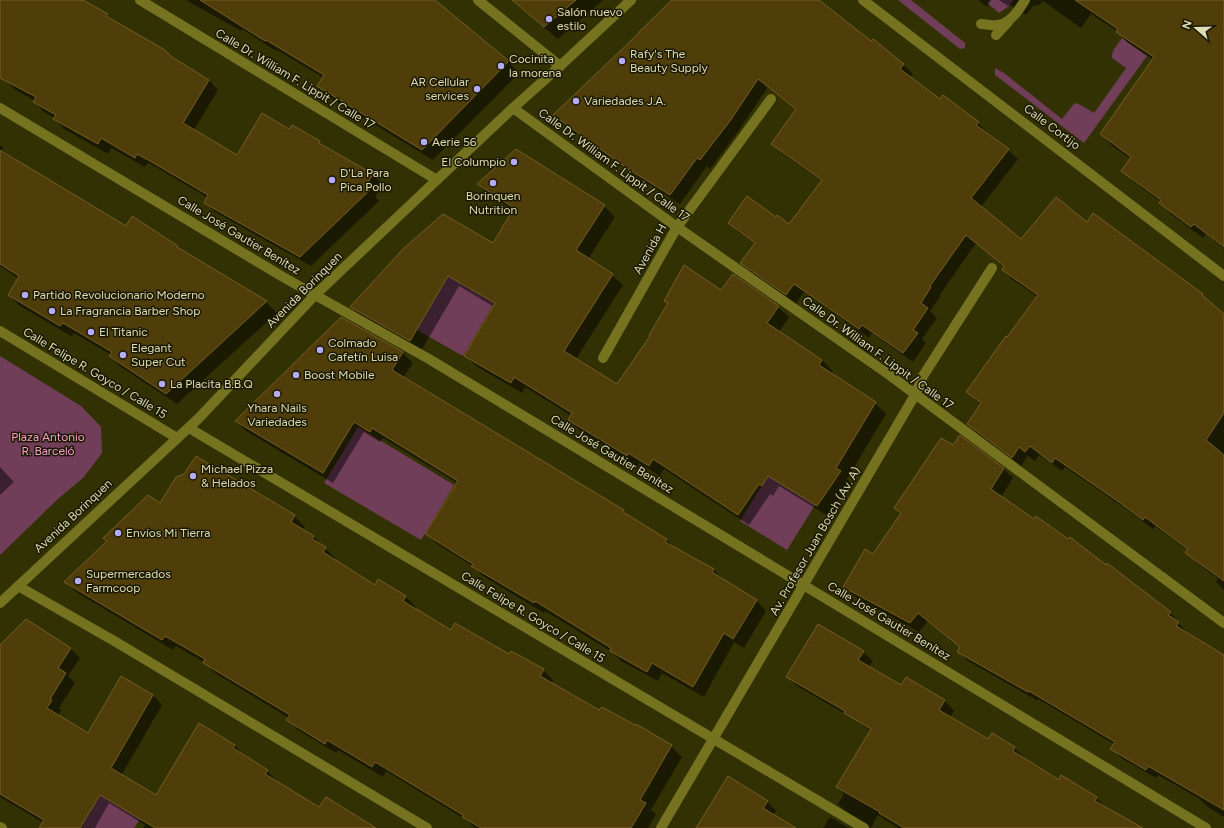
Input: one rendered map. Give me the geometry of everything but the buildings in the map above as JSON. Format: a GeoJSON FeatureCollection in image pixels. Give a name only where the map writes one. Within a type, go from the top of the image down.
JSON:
{"type":"FeatureCollection","features":[{"type":"Feature","properties":{"kind":"street","name":"Calle Dr. William F. Lippit / Calle 17"},"geometry":{"type":"LineString","coordinates":[[140,0],[437,180]]}},
{"type":"Feature","properties":{"kind":"street"},"geometry":{"type":"LineString","coordinates":[[478,0],[560,66]]}},
{"type":"Feature","properties":{"kind":"street","name":"Avenida Borinquen"},"geometry":{"type":"LineString","coordinates":[[0,603],[189,428],[315,295],[513,108],[631,0]]}},
{"type":"Feature","properties":{"kind":"street","name":"Calle Cortijo"},"geometry":{"type":"LineString","coordinates":[[863,0],[1224,276]]}},
{"type":"Feature","properties":{"kind":"street"},"geometry":{"type":"LineString","coordinates":[[996,35],[1016,13],[1025,0]]}},
{"type":"Feature","properties":{"kind":"street"},"geometry":{"type":"LineString","coordinates":[[981,24],[996,26],[1008,22]]}},
{"type":"Feature","properties":{"kind":"street","name":"Avenida H"},"geometry":{"type":"LineString","coordinates":[[603,358],[677,227],[771,99]]}},
{"type":"Feature","properties":{"kind":"street","name":"Calle José Gautier Benítez"},"geometry":{"type":"LineString","coordinates":[[0,108],[315,295],[429,359],[1206,828]]}},
{"type":"Feature","properties":{"kind":"street","name":"Calle Dr. William F. Lippit / Calle 17"},"geometry":{"type":"LineString","coordinates":[[513,108],[677,227],[888,374],[1224,623]]}},
{"type":"Feature","properties":{"kind":"street","name":"Av. Profesor Juan Bosch (Av. A)"},"geometry":{"type":"LineString","coordinates":[[661,828],[805,585],[915,395],[923,376],[992,268]]}},
{"type":"Feature","properties":{"kind":"street","name":"Calle Felipe R. Goyco / Calle 15"},"geometry":{"type":"LineString","coordinates":[[0,331],[177,438]]}},
{"type":"Feature","properties":{"kind":"street","name":"Calle Felipe R. Goyco / Calle 15"},"geometry":{"type":"LineString","coordinates":[[189,428],[864,828]]}},
{"type":"Feature","properties":{"kind":"street"},"geometry":{"type":"LineString","coordinates":[[18,586],[116,642],[428,828]]}},
{"type":"Feature","properties":{"kind":"green space"},"geometry":{"type":"Polygon","coordinates":[[[898,0],[911,0],[965,43],[965,48],[960,49],[898,0]]]}},
{"type":"Feature","properties":{"kind":"green space"},"geometry":{"type":"Polygon","coordinates":[[[989,0],[1013,0],[1009,6],[999,13],[987,3],[989,0]]]}},
{"type":"Feature","properties":{"kind":"green space"},"geometry":{"type":"Polygon","coordinates":[[[1122,38],[1147,56],[1084,143],[995,75],[995,68],[1004,73],[1062,119],[1074,104],[1077,103],[1094,113],[1126,68],[1112,58],[1114,50],[1122,38]]]}},
{"type":"Feature","properties":{"kind":"green space"},"geometry":{"type":"Polygon","coordinates":[[[448,276],[494,303],[463,356],[417,330],[448,276]]]}},
{"type":"Feature","properties":{"kind":"green space","name":"Plaza Antonio R. Barceló"},"geometry":{"type":"Polygon","coordinates":[[[0,356],[81,406],[101,427],[102,453],[83,478],[59,498],[0,555],[0,356]]]}},
{"type":"Feature","properties":{"kind":"green space"},"geometry":{"type":"Polygon","coordinates":[[[358,427],[454,485],[421,540],[324,483],[358,427]]]}},
{"type":"Feature","properties":{"kind":"green space"},"geometry":{"type":"Polygon","coordinates":[[[768,476],[815,505],[787,550],[740,521],[768,476]]]}},
{"type":"Feature","properties":{"kind":"green space"},"geometry":{"type":"Polygon","coordinates":[[[100,795],[140,819],[134,828],[81,828],[100,795]]]}},
{"type":"Feature","properties":{"kind":"place","name":"Salón nuevo estilo"},"geometry":{"type":"Point","coordinates":[549,19]}},
{"type":"Feature","properties":{"kind":"place","name":"Rafy's The Beauty Supply"},"geometry":{"type":"Point","coordinates":[622,61]}},
{"type":"Feature","properties":{"kind":"place","name":"Cocinita la morena"},"geometry":{"type":"Point","coordinates":[501,66]}},
{"type":"Feature","properties":{"kind":"place","name":"AR Cellular services"},"geometry":{"type":"Point","coordinates":[477,89]}},
{"type":"Feature","properties":{"kind":"place","name":"Variedades J.A."},"geometry":{"type":"Point","coordinates":[576,101]}},
{"type":"Feature","properties":{"kind":"place","name":"Aerie 56"},"geometry":{"type":"Point","coordinates":[424,142]}},
{"type":"Feature","properties":{"kind":"place","name":"El Columpio"},"geometry":{"type":"Point","coordinates":[514,162]}},
{"type":"Feature","properties":{"kind":"place","name":"D'La Para Pica Pollo"},"geometry":{"type":"Point","coordinates":[332,180]}},
{"type":"Feature","properties":{"kind":"place","name":"Borinquen Nutrition"},"geometry":{"type":"Point","coordinates":[493,183]}},
{"type":"Feature","properties":{"kind":"place","name":"Partido Revolucionario Moderno"},"geometry":{"type":"Point","coordinates":[25,295]}},
{"type":"Feature","properties":{"kind":"place","name":"La Fragrancia Barber Shop"},"geometry":{"type":"Point","coordinates":[52,311]}},
{"type":"Feature","properties":{"kind":"place","name":"El Titanic"},"geometry":{"type":"Point","coordinates":[91,332]}},
{"type":"Feature","properties":{"kind":"place","name":"Colmado Cafetín Luisa"},"geometry":{"type":"Point","coordinates":[320,350]}},
{"type":"Feature","properties":{"kind":"place","name":"Elegant Super Cut"},"geometry":{"type":"Point","coordinates":[123,355]}},
{"type":"Feature","properties":{"kind":"place","name":"Boost Mobile"},"geometry":{"type":"Point","coordinates":[296,375]}},
{"type":"Feature","properties":{"kind":"place","name":"La Placita B.B.Q"},"geometry":{"type":"Point","coordinates":[162,384]}},
{"type":"Feature","properties":{"kind":"place","name":"Yhara Nails Variedades"},"geometry":{"type":"Point","coordinates":[277,394]}},
{"type":"Feature","properties":{"kind":"place","name":"Michael Pizza & Helados"},"geometry":{"type":"Point","coordinates":[193,476]}},
{"type":"Feature","properties":{"kind":"place","name":"Envíos Mi Tierra"},"geometry":{"type":"Point","coordinates":[118,533]}},
{"type":"Feature","properties":{"kind":"place","name":"Supermercados Farmcoop"},"geometry":{"type":"Point","coordinates":[78,581]}}]}
